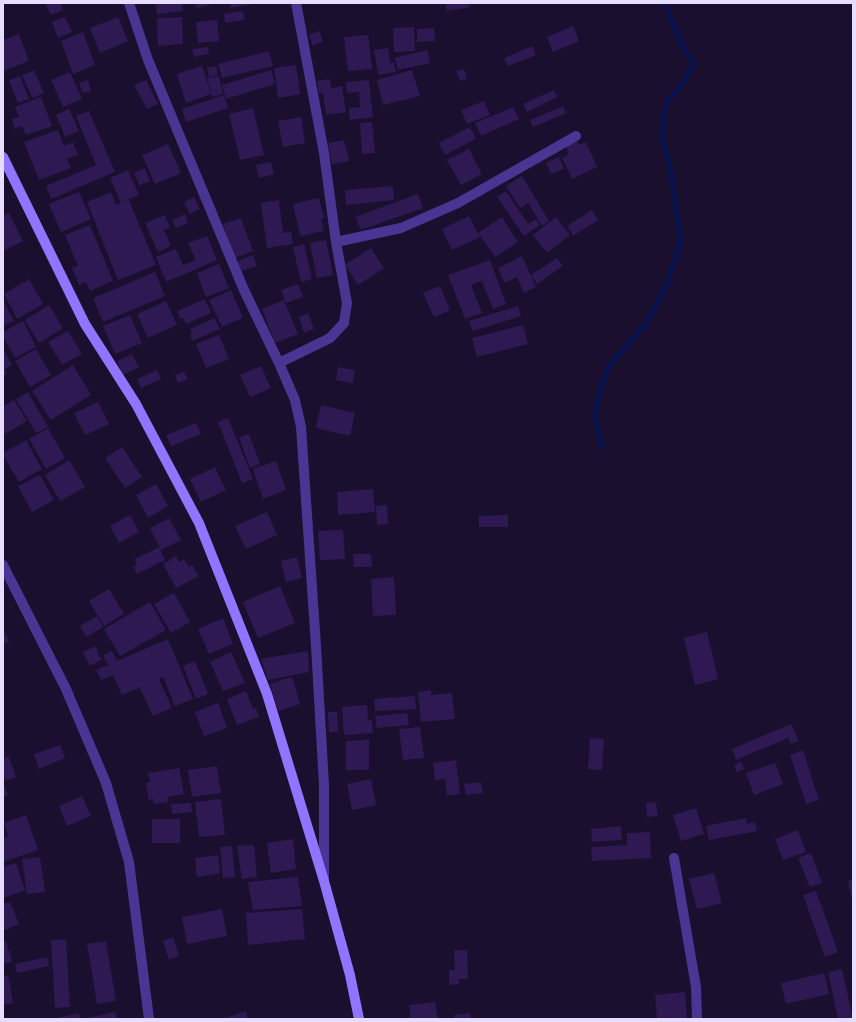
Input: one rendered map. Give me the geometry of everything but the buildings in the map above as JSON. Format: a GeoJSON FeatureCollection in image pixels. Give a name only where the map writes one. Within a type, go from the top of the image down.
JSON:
{"type":"FeatureCollection","features":[{"type":"Feature","properties":{"kind":"street"},"geometry":{"type":"LineString","coordinates":[[129,3],[151,67],[244,290],[295,400],[301,427],[324,785],[324,881]]}},
{"type":"Feature","properties":{"kind":"street"},"geometry":{"type":"LineString","coordinates":[[279,363],[330,338],[344,323],[347,303],[336,242],[324,153],[296,3]]}},
{"type":"Feature","properties":{"kind":"street"},"geometry":{"type":"LineString","coordinates":[[336,242],[401,228],[458,203],[576,136]]}},
{"type":"Feature","properties":{"kind":"street"},"geometry":{"type":"LineString","coordinates":[[3,158],[85,324],[136,404],[199,523],[266,694],[324,881],[350,974],[359,1019]]}},
{"type":"Feature","properties":{"kind":"street"},"geometry":{"type":"LineString","coordinates":[[3,565],[66,689],[106,783],[129,862],[149,1019]]}},
{"type":"Feature","properties":{"kind":"street"},"geometry":{"type":"LineString","coordinates":[[674,858],[696,986],[697,1019]]}},
{"type":"Feature","properties":{"kind":"waterway"},"geometry":{"type":"LineString","coordinates":[[602,448],[595,416],[597,401],[608,367],[646,324],[668,282],[681,240],[671,174],[662,136],[666,103],[683,83],[694,63],[684,49],[664,3]]}}]}
